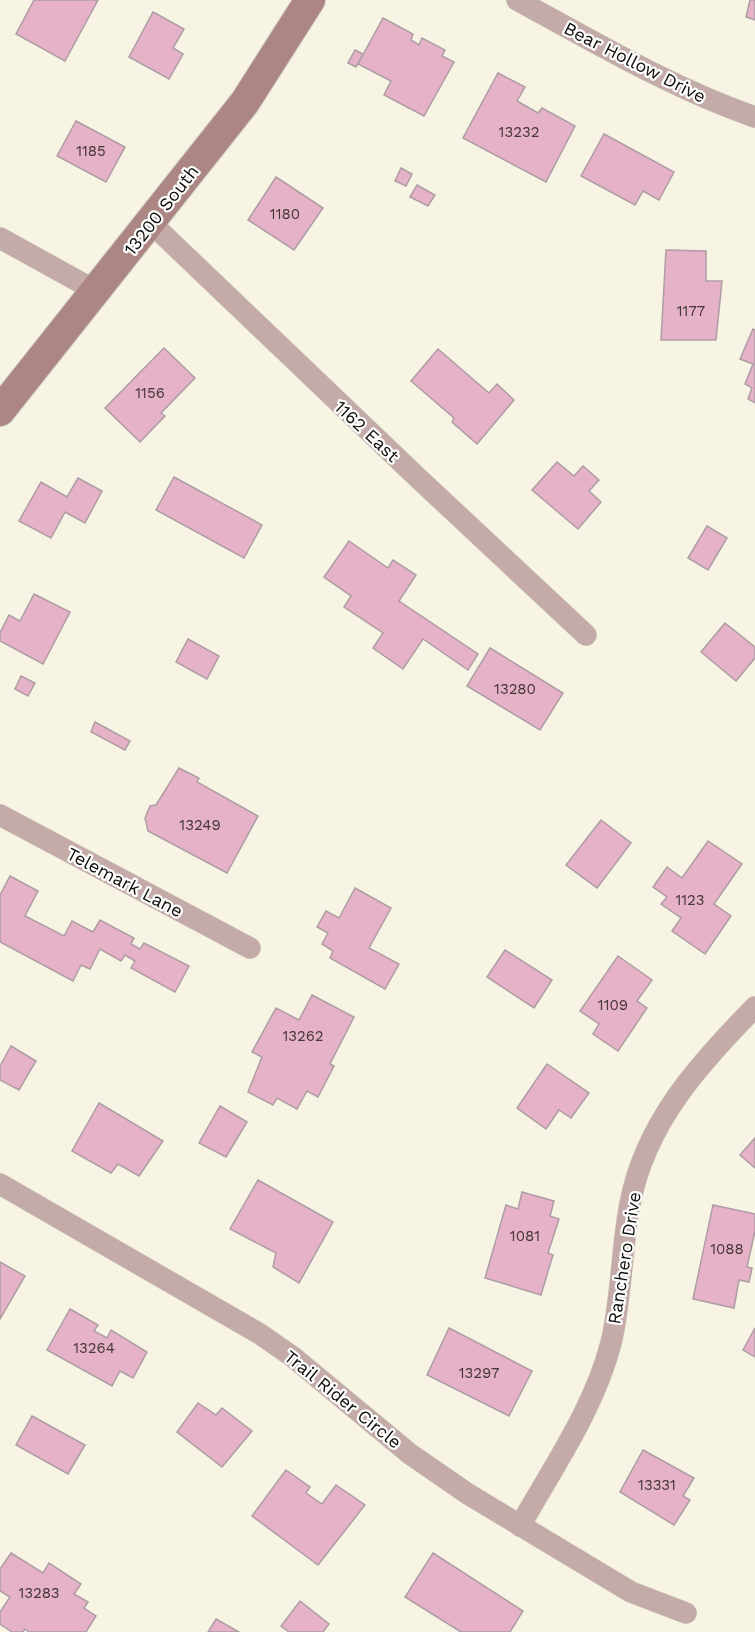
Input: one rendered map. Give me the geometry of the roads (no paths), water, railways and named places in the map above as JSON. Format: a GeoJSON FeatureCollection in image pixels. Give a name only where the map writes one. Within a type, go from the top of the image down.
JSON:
{"type":"FeatureCollection","features":[{"type":"Feature","properties":{"kind":"street","name":"13200 South"},"geometry":{"type":"LineString","coordinates":[[0,411],[245,102],[310,0]]}},
{"type":"Feature","properties":{"kind":"street","name":"Bear Hollow Drive"},"geometry":{"type":"LineString","coordinates":[[518,0],[676,85],[716,104],[755,117]]}},
{"type":"Feature","properties":{"kind":"street","name":"1162 East"},"geometry":{"type":"LineString","coordinates":[[151,223],[391,453],[586,635]]}},
{"type":"Feature","properties":{"kind":"street"},"geometry":{"type":"LineString","coordinates":[[0,238],[96,291]]}},
{"type":"Feature","properties":{"kind":"street","name":"Telemark Lane"},"geometry":{"type":"LineString","coordinates":[[0,815],[250,948]]}},
{"type":"Feature","properties":{"kind":"street","name":"Ranchero Drive"},"geometry":{"type":"LineString","coordinates":[[520,1526],[576,1428],[595,1390],[611,1344],[619,1299],[630,1202],[642,1161],[660,1123],[682,1087],[709,1054],[755,1007]]}},
{"type":"Feature","properties":{"kind":"street","name":"Trail Rider Circle"},"geometry":{"type":"LineString","coordinates":[[0,1184],[260,1334],[301,1363],[410,1454],[520,1526],[632,1592],[686,1613]]}}]}
